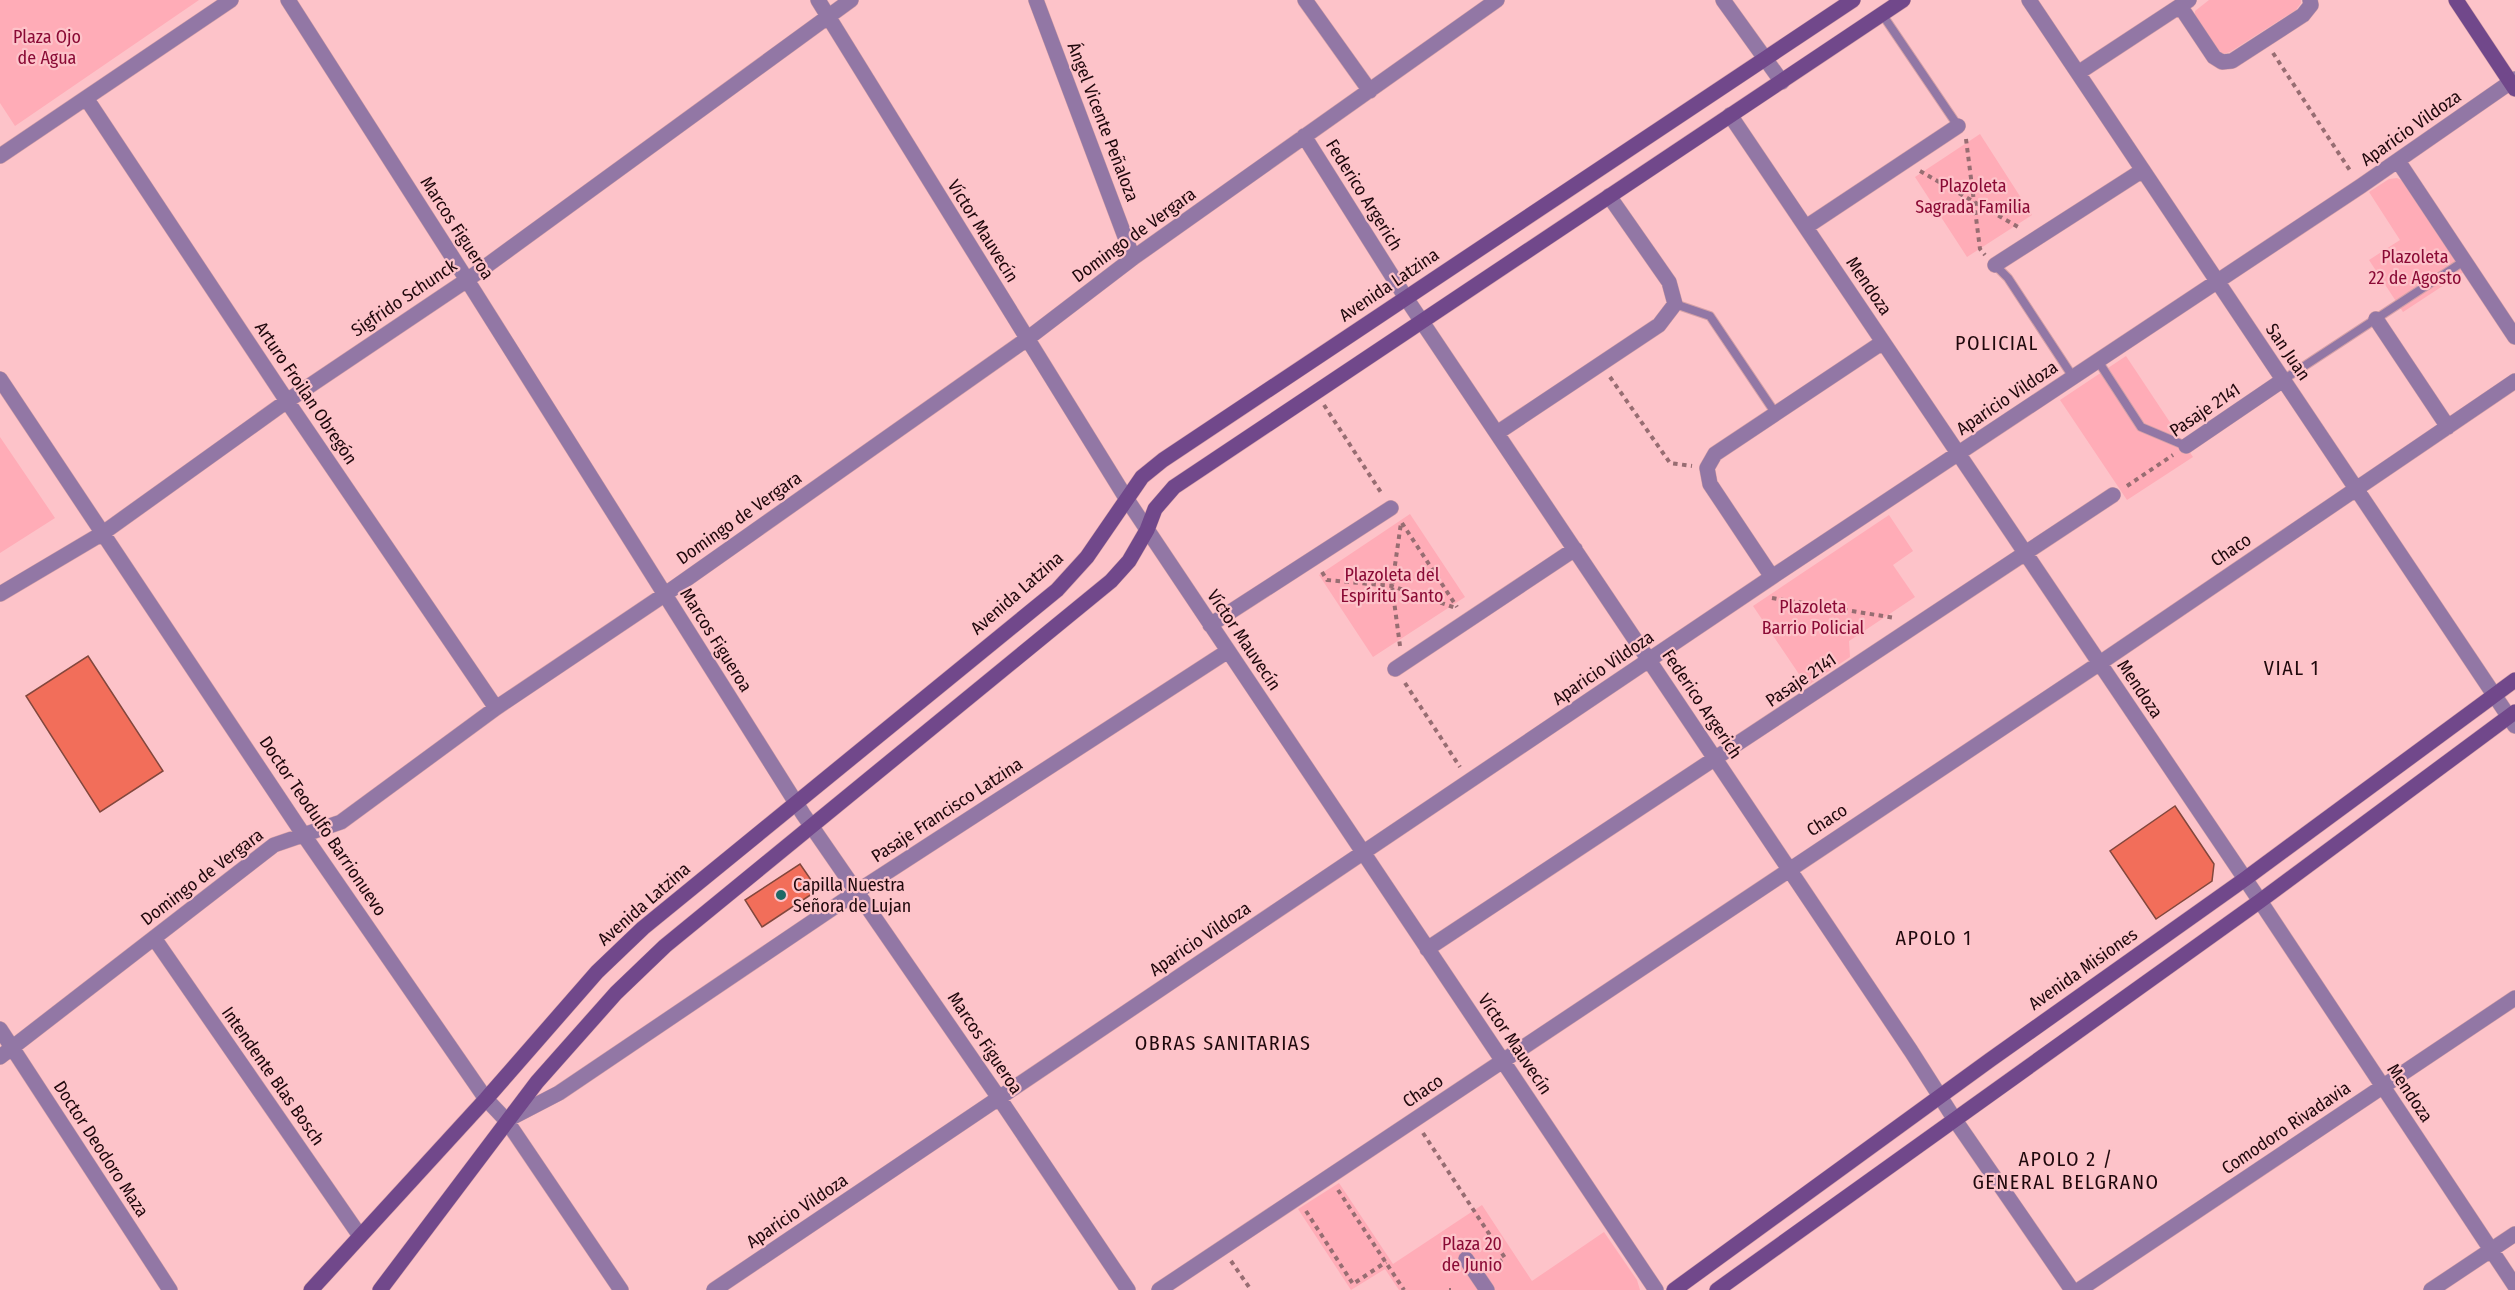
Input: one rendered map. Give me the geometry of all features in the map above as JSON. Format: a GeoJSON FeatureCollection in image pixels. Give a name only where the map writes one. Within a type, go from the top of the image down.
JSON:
{"type":"FeatureCollection","features":[{"type":"Feature","properties":{"kind":"street"},"geometry":{"type":"LineString","coordinates":[[0,156],[231,0]]}},
{"type":"Feature","properties":{"kind":"street","name":"Marcos Figueroa"},"geometry":{"type":"LineString","coordinates":[[288,0],[796,802],[1128,1290]]}},
{"type":"Feature","properties":{"kind":"street","name":"Víctor Mauvecín"},"geometry":{"type":"LineString","coordinates":[[818,0],[1126,498],[1656,1290]]}},
{"type":"Feature","properties":{"kind":"street","name":"Sigfrido Schunck"},"geometry":{"type":"LineString","coordinates":[[0,594],[103,533],[287,401],[467,280],[851,0]]}},
{"type":"Feature","properties":{"kind":"street","name":"Ángel Vicente Peñaloza"},"geometry":{"type":"LineString","coordinates":[[1036,0],[1133,258]]}},
{"type":"Feature","properties":{"kind":"street"},"geometry":{"type":"LineString","coordinates":[[1305,0],[1370,91]]}},
{"type":"Feature","properties":{"kind":"street","name":"Domingo de Vergara"},"geometry":{"type":"LineString","coordinates":[[6,1052],[274,844],[341,822],[496,708],[664,595],[1027,339],[1133,258],[1497,0]]}},
{"type":"Feature","properties":{"kind":"street"},"geometry":{"type":"LineString","coordinates":[[1723,0],[1782,81]]}},
{"type":"Feature","properties":{"kind":"street","name":"Avenida Latzina"},"geometry":{"type":"LineString","coordinates":[[311,1290],[486,1099],[597,972],[642,928],[1057,590],[1087,557],[1142,477],[1163,460],[1853,0]]}},
{"type":"Feature","properties":{"kind":"street"},"geometry":{"type":"LineString","coordinates":[[380,1290],[506,1120],[616,993],[665,946],[1111,580],[1129,561],[1147,530],[1155,509],[1174,487],[1903,0]]}},
{"type":"Feature","properties":{"kind":"street","name":"San Juan"},"geometry":{"type":"LineString","coordinates":[[2029,0],[2494,695],[2513,718]]}},
{"type":"Feature","properties":{"kind":"street"},"geometry":{"type":"LineString","coordinates":[[2078,73],[2184,3],[2214,57],[2222,62],[2232,61],[2303,15],[2311,5],[2310,0]]}},
{"type":"Feature","properties":{"kind":"street"},"geometry":{"type":"LineString","coordinates":[[2456,0],[2514,83]]}},
{"type":"Feature","properties":{"kind":"street","name":"Aparicio Vildoza"},"geometry":{"type":"LineString","coordinates":[[714,1290],[1469,780],[2514,83]]}},
{"type":"Feature","properties":{"kind":"street","name":"Arturo Froilan Obregón"},"geometry":{"type":"LineString","coordinates":[[86,98],[287,401],[496,708]]}},
{"type":"Feature","properties":{"kind":"street","name":"Mendoza"},"geometry":{"type":"LineString","coordinates":[[1730,115],[2245,879],[2515,1286]]}},
{"type":"Feature","properties":{"kind":"street"},"geometry":{"type":"LineString","coordinates":[[1806,227],[1958,126]]}},
{"type":"Feature","properties":{"kind":"street","name":"Federico Argerich"},"geometry":{"type":"LineString","coordinates":[[1305,136],[1406,298],[1941,1095],[1955,1120],[2072,1290]]}},
{"type":"Feature","properties":{"kind":"street"},"geometry":{"type":"LineString","coordinates":[[2398,161],[2515,337]]}},
{"type":"Feature","properties":{"kind":"street"},"geometry":{"type":"LineString","coordinates":[[1995,265],[2143,170]]}},
{"type":"Feature","properties":{"kind":"street"},"geometry":{"type":"LineString","coordinates":[[1497,433],[1659,325],[1675,304],[1669,282],[1609,196]]}},
{"type":"Feature","properties":{"kind":"street"},"geometry":{"type":"LineString","coordinates":[[2376,319],[2448,427]]}},
{"type":"Feature","properties":{"kind":"street"},"geometry":{"type":"LineString","coordinates":[[1772,577],[1710,484],[1707,468],[1715,454],[1883,342]]}},
{"type":"Feature","properties":{"kind":"street","name":"Doctor Teodulfo Barrionuevo"},"geometry":{"type":"LineString","coordinates":[[0,380],[303,834],[486,1099],[506,1120],[621,1290]]}},
{"type":"Feature","properties":{"kind":"street","name":"Pasaje 2141"},"geometry":{"type":"LineString","coordinates":[[2186,446],[2283,380]]}},
{"type":"Feature","properties":{"kind":"street","name":"Chaco"},"geometry":{"type":"LineString","coordinates":[[1159,1290],[1789,868],[2100,663],[2515,381]]}},
{"type":"Feature","properties":{"kind":"street","name":"Pasaje 2141"},"geometry":{"type":"LineString","coordinates":[[1427,949],[2113,495]]}},
{"type":"Feature","properties":{"kind":"street"},"geometry":{"type":"LineString","coordinates":[[1210,625],[1391,508]]}},
{"type":"Feature","properties":{"kind":"street"},"geometry":{"type":"LineString","coordinates":[[1395,669],[1575,549]]}},
{"type":"Feature","properties":{"kind":"street","name":"Pasaje Francisco Latzina"},"geometry":{"type":"LineString","coordinates":[[506,1120],[559,1092],[858,891],[1228,651]]}},
{"type":"Feature","properties":{"kind":"street","name":"Avenida Misiones"},"geometry":{"type":"LineString","coordinates":[[1674,1290],[1941,1095],[2245,879],[2515,680]]}},
{"type":"Feature","properties":{"kind":"street"},"geometry":{"type":"LineString","coordinates":[[1717,1290],[2513,718]]}},
{"type":"Feature","properties":{"kind":"street","name":"Intendente Blas Bosch"},"geometry":{"type":"LineString","coordinates":[[154,938],[360,1236]]}},
{"type":"Feature","properties":{"kind":"street","name":"Comodoro Rivadavia"},"geometry":{"type":"LineString","coordinates":[[2079,1290],[2515,998]]}},
{"type":"Feature","properties":{"kind":"street","name":"Doctor Deodoro Maza"},"geometry":{"type":"LineString","coordinates":[[0,1029],[6,1052],[170,1290]]}},
{"type":"Feature","properties":{"kind":"street"},"geometry":{"type":"LineString","coordinates":[[2431,1290],[2515,1234]]}},
{"type":"Feature","properties":{"kind":"street"},"geometry":{"type":"LineString","coordinates":[[1466,1259],[1487,1290]]}},
{"type":"Feature","properties":{"kind":"lane"},"geometry":{"type":"LineString","coordinates":[[1882,14],[1958,126]]}},
{"type":"Feature","properties":{"kind":"lane"},"geometry":{"type":"LineString","coordinates":[[2283,380],[2464,261]]}},
{"type":"Feature","properties":{"kind":"lane"},"geometry":{"type":"LineString","coordinates":[[1995,265],[2008,278],[2073,377]]}},
{"type":"Feature","properties":{"kind":"lane"},"geometry":{"type":"LineString","coordinates":[[1675,304],[1710,316],[1776,414]]}},
{"type":"Feature","properties":{"kind":"lane"},"geometry":{"type":"LineString","coordinates":[[2098,361],[2141,428],[2186,446]]}},
{"type":"Feature","properties":{"kind":"path"},"geometry":{"type":"LineString","coordinates":[[2265,39],[2361,186]]}},
{"type":"Feature","properties":{"kind":"path"},"geometry":{"type":"LineString","coordinates":[[1958,126],[1968,142],[1980,249],[1995,265]]}},
{"type":"Feature","properties":{"kind":"path"},"geometry":{"type":"LineString","coordinates":[[1904,162],[2038,238]]}},
{"type":"Feature","properties":{"kind":"path"},"geometry":{"type":"LineString","coordinates":[[1601,364],[1670,463],[1707,468]]}},
{"type":"Feature","properties":{"kind":"path"},"geometry":{"type":"LineString","coordinates":[[1316,392],[1458,609]]}},
{"type":"Feature","properties":{"kind":"path","name":"Pasaje 2141"},"geometry":{"type":"LineString","coordinates":[[2113,495],[2186,446]]}},
{"type":"Feature","properties":{"kind":"path"},"geometry":{"type":"LineString","coordinates":[[1401,523],[1392,586],[1401,643],[1395,669],[1469,780]]}},
{"type":"Feature","properties":{"kind":"path"},"geometry":{"type":"LineString","coordinates":[[1313,558],[1327,580],[1392,586],[1476,615]]}},
{"type":"Feature","properties":{"kind":"path"},"geometry":{"type":"LineString","coordinates":[[1748,594],[1922,622]]}},
{"type":"Feature","properties":{"kind":"path"},"geometry":{"type":"LineString","coordinates":[[1415,1120],[1505,1258],[1478,1276]]}},
{"type":"Feature","properties":{"kind":"path"},"geometry":{"type":"LineString","coordinates":[[1330,1176],[1404,1290]]}},
{"type":"Feature","properties":{"kind":"path"},"geometry":{"type":"LineString","coordinates":[[1297,1198],[1353,1284],[1386,1262]]}},
{"type":"Feature","properties":{"kind":"path"},"geometry":{"type":"LineString","coordinates":[[1223,1248],[1251,1290]]}},
{"type":"Feature","properties":{"kind":"green space","name":"Plaza Ojo de Agua"},"geometry":{"type":"Polygon","coordinates":[[[0,0],[199,0],[15,126],[0,103],[0,0]]]}},
{"type":"Feature","properties":{"kind":"green space"},"geometry":{"type":"Polygon","coordinates":[[[2209,0],[2301,0],[2301,3],[2296,10],[2230,52],[2223,54],[2195,17],[2195,11],[2209,0]]]}},
{"type":"Feature","properties":{"kind":"green space","name":"Plazoleta Sagrada Familia"},"geometry":{"type":"Polygon","coordinates":[[[1980,134],[2032,215],[1967,257],[1915,177],[1980,134]]]}},
{"type":"Feature","properties":{"kind":"green space","name":"Plazoleta 22 de Agosto"},"geometry":{"type":"Polygon","coordinates":[[[2397,178],[2404,181],[2464,272],[2403,312],[2369,260],[2400,240],[2369,192],[2389,179],[2397,178]]]}},
{"type":"Feature","properties":{"kind":"green space"},"geometry":{"type":"Polygon","coordinates":[[[2126,356],[2193,457],[2127,500],[2060,400],[2126,356]]]}},
{"type":"Feature","properties":{"kind":"green space"},"geometry":{"type":"Polygon","coordinates":[[[0,437],[55,518],[0,553],[0,437]]]}},
{"type":"Feature","properties":{"kind":"green space","name":"Plazoleta del Espíritu Santo"},"geometry":{"type":"Polygon","coordinates":[[[1410,514],[1465,597],[1373,657],[1319,575],[1410,514]]]}},
{"type":"Feature","properties":{"kind":"green space","name":"Plazoleta Barrio Policial"},"geometry":{"type":"Polygon","coordinates":[[[1889,515],[1913,551],[1893,565],[1915,597],[1849,641],[1850,657],[1807,686],[1753,606],[1889,515]]]}},
{"type":"Feature","properties":{"kind":"green space","name":"Plaza 20 de Junio"},"geometry":{"type":"Polygon","coordinates":[[[1339,1183],[1393,1264],[1482,1205],[1532,1281],[1604,1232],[1637,1280],[1640,1290],[1399,1290],[1385,1269],[1351,1290],[1298,1209],[1339,1183]]]}},
{"type":"Feature","properties":{"kind":"building"},"geometry":{"type":"Polygon","coordinates":[[[88,656],[163,771],[100,812],[26,696],[88,656]]]}},
{"type":"Feature","properties":{"kind":"building"},"geometry":{"type":"Polygon","coordinates":[[[2175,806],[2214,864],[2212,881],[2156,919],[2110,851],[2175,806]]]}},
{"type":"Feature","properties":{"kind":"building","name":"Capilla Nuestra Señora de Lujan"},"geometry":{"type":"Polygon","coordinates":[[[800,864],[818,890],[762,927],[745,900],[800,864]]]}},
{"type":"Feature","properties":{"kind":"place","name":"Capilla Nuestra Señora de Lujan"},"geometry":{"type":"Point","coordinates":[781,895]}},
{"type":"Feature","properties":{"kind":"district","name":"POLICIAL"},"geometry":{"type":"Point","coordinates":[1997,343]}},
{"type":"Feature","properties":{"kind":"district","name":"VIAL 1"},"geometry":{"type":"Point","coordinates":[2292,668]}},
{"type":"Feature","properties":{"kind":"district","name":"APOLO 1"},"geometry":{"type":"Point","coordinates":[1934,938]}},
{"type":"Feature","properties":{"kind":"district","name":"OBRAS SANITARIAS"},"geometry":{"type":"Point","coordinates":[1223,1043]}},
{"type":"Feature","properties":{"kind":"district","name":"APOLO 2 / GENERAL BELGRANO"},"geometry":{"type":"Point","coordinates":[2066,1170]}}]}
